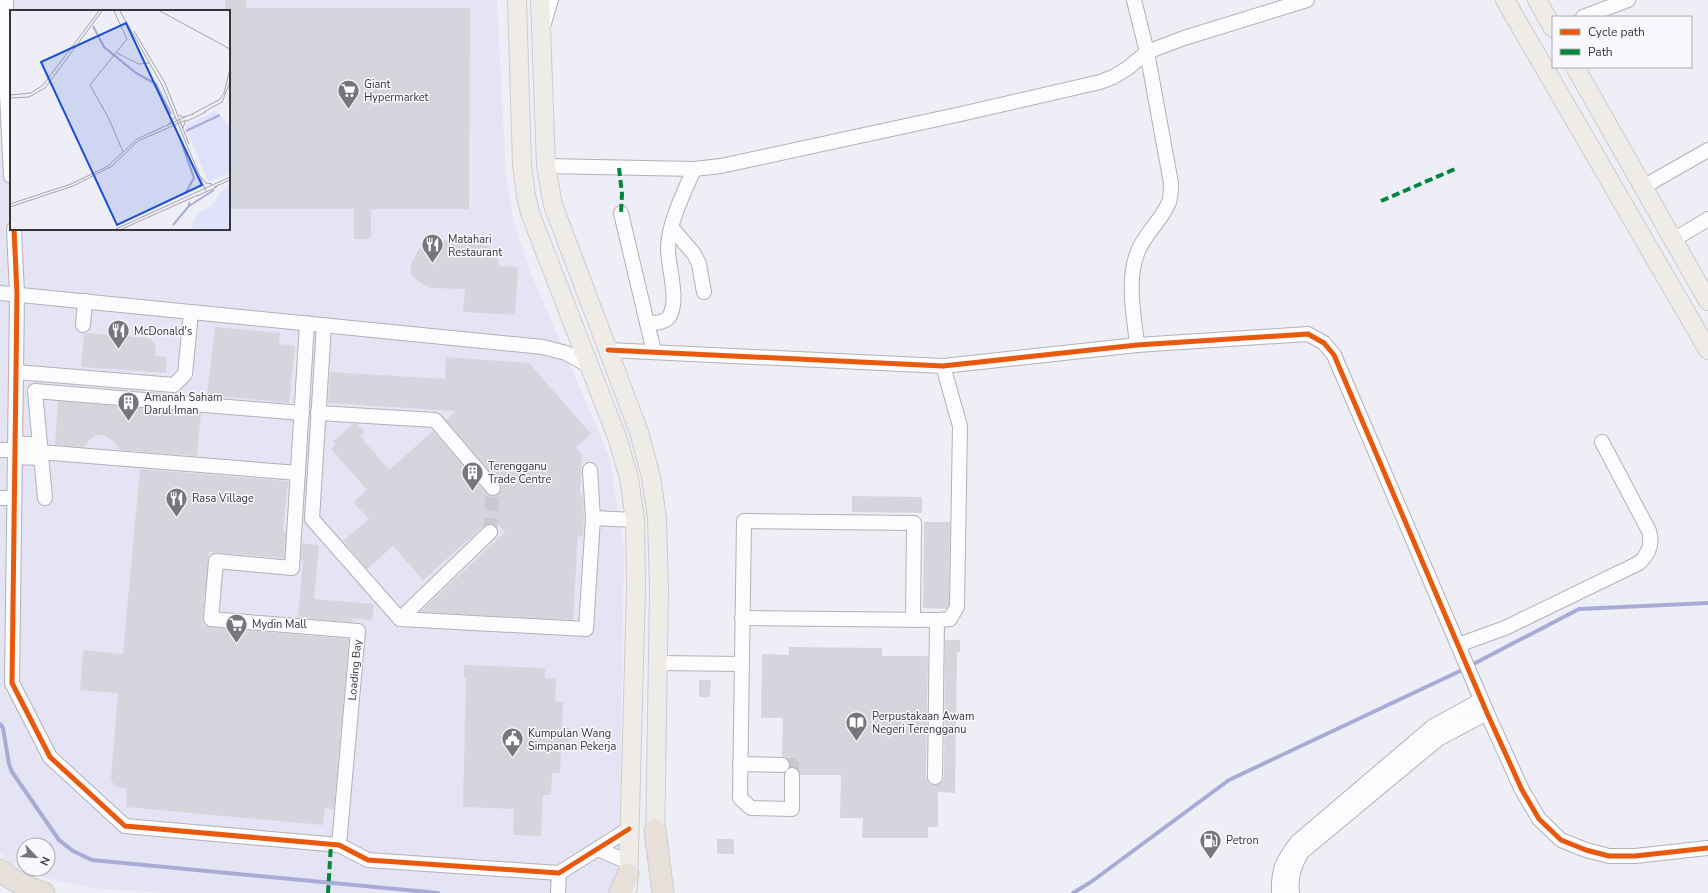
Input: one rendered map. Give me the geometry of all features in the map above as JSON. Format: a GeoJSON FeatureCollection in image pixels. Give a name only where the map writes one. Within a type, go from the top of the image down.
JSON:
{"type":"FeatureCollection","features":[{"type":"Feature","properties":{"kind":"highway"},"geometry":{"type":"LineString","coordinates":[[655,830],[663,893]]}},
{"type":"Feature","properties":{"kind":"highway"},"geometry":{"type":"LineString","coordinates":[[0,870],[6,875],[44,893]]}},
{"type":"Feature","properties":{"kind":"highway"},"geometry":{"type":"LineString","coordinates":[[620,893],[628,876]]}},
{"type":"Feature","properties":{"kind":"main road"},"geometry":{"type":"LineString","coordinates":[[540,0],[546,166],[553,205],[639,432],[651,477],[657,518],[659,590],[654,893]]}},
{"type":"Feature","properties":{"kind":"main road"},"geometry":{"type":"LineString","coordinates":[[1505,0],[1708,350]]}},
{"type":"Feature","properties":{"kind":"main road"},"geometry":{"type":"LineString","coordinates":[[1538,0],[1552,26]]}},
{"type":"Feature","properties":{"kind":"main road"},"geometry":{"type":"LineString","coordinates":[[516,3],[522,165],[530,213],[617,437],[629,478],[635,520],[636,588],[628,876]]}},
{"type":"Feature","properties":{"kind":"main road"},"geometry":{"type":"LineString","coordinates":[[1576,68],[1708,301]]}},
{"type":"Feature","properties":{"kind":"street"},"geometry":{"type":"LineString","coordinates":[[6,0],[5,56],[10,156]]}},
{"type":"Feature","properties":{"kind":"street"},"geometry":{"type":"LineString","coordinates":[[541,31],[551,0]]}},
{"type":"Feature","properties":{"kind":"street"},"geometry":{"type":"LineString","coordinates":[[1134,0],[1147,52],[1171,183],[1170,200],[1161,217],[1148,231],[1132,270],[1131,289],[1137,345]]}},
{"type":"Feature","properties":{"kind":"street"},"geometry":{"type":"LineString","coordinates":[[546,166],[694,169],[721,166],[961,114],[1100,82],[1113,77],[1128,68],[1147,52],[1184,38],[1307,0]]}},
{"type":"Feature","properties":{"kind":"street"},"geometry":{"type":"LineString","coordinates":[[1586,16],[1628,0]]}},
{"type":"Feature","properties":{"kind":"street"},"geometry":{"type":"LineString","coordinates":[[1643,187],[1708,150]]}},
{"type":"Feature","properties":{"kind":"street"},"geometry":{"type":"LineString","coordinates":[[647,323],[658,323],[667,319],[671,313],[673,295],[668,247],[672,228],[694,169]]}},
{"type":"Feature","properties":{"kind":"street"},"geometry":{"type":"LineString","coordinates":[[620,213],[654,352]]}},
{"type":"Feature","properties":{"kind":"street"},"geometry":{"type":"LineString","coordinates":[[1673,240],[1708,219]]}},
{"type":"Feature","properties":{"kind":"street"},"geometry":{"type":"LineString","coordinates":[[672,228],[694,254],[699,264],[704,292]]}},
{"type":"Feature","properties":{"kind":"street"},"geometry":{"type":"LineString","coordinates":[[14,230],[17,294],[12,683],[50,758],[125,826],[338,845],[368,860],[559,873],[629,829]]}},
{"type":"Feature","properties":{"kind":"street"},"geometry":{"type":"LineString","coordinates":[[0,293],[543,347],[566,354],[588,365]]}},
{"type":"Feature","properties":{"kind":"street"},"geometry":{"type":"LineString","coordinates":[[83,325],[85,301]]}},
{"type":"Feature","properties":{"kind":"street"},"geometry":{"type":"LineString","coordinates":[[16,372],[174,385],[185,374],[191,312]]}},
{"type":"Feature","properties":{"kind":"street"},"geometry":{"type":"LineString","coordinates":[[0,450],[298,473],[307,323]]}},
{"type":"Feature","properties":{"kind":"street"},"geometry":{"type":"LineString","coordinates":[[324,325],[312,519],[400,619],[586,629],[593,518],[590,470]]}},
{"type":"Feature","properties":{"kind":"street"},"geometry":{"type":"LineString","coordinates":[[608,350],[943,366],[1137,345],[1308,334],[1324,343],[1334,355],[1481,700],[1522,790],[1539,819],[1561,840],[1586,850],[1609,856],[1634,856],[1708,848]]}},
{"type":"Feature","properties":{"kind":"street"},"geometry":{"type":"LineString","coordinates":[[742,618],[937,620],[950,618],[957,607],[960,426],[943,366]]}},
{"type":"Feature","properties":{"kind":"street"},"geometry":{"type":"LineString","coordinates":[[45,498],[35,391],[302,413]]}},
{"type":"Feature","properties":{"kind":"street"},"geometry":{"type":"LineString","coordinates":[[318,413],[435,420],[493,488]]}},
{"type":"Feature","properties":{"kind":"street"},"geometry":{"type":"LineString","coordinates":[[1459,647],[1505,628],[1639,563],[1646,557],[1652,539],[1649,531],[1602,442]]}},
{"type":"Feature","properties":{"kind":"street","name":"Loading Bay"},"geometry":{"type":"LineString","coordinates":[[298,473],[292,568],[216,561],[211,619],[358,631],[338,845]]}},
{"type":"Feature","properties":{"kind":"street"},"geometry":{"type":"LineString","coordinates":[[0,498],[14,498]]}},
{"type":"Feature","properties":{"kind":"street"},"geometry":{"type":"LineString","coordinates":[[593,518],[635,520]]}},
{"type":"Feature","properties":{"kind":"street"},"geometry":{"type":"LineString","coordinates":[[792,775],[792,808],[751,808],[740,798],[744,521],[914,523],[913,620]]}},
{"type":"Feature","properties":{"kind":"street"},"geometry":{"type":"LineString","coordinates":[[400,619],[490,532]]}},
{"type":"Feature","properties":{"kind":"street"},"geometry":{"type":"LineString","coordinates":[[934,777],[937,620]]}},
{"type":"Feature","properties":{"kind":"street"},"geometry":{"type":"LineString","coordinates":[[658,663],[742,664]]}},
{"type":"Feature","properties":{"kind":"street"},"geometry":{"type":"LineString","coordinates":[[1279,893],[1278,877],[1280,867],[1284,858],[1297,842],[1432,727],[1481,700]]}},
{"type":"Feature","properties":{"kind":"street"},"geometry":{"type":"LineString","coordinates":[[1292,893],[1293,870],[1302,852],[1438,739],[1487,713]]}},
{"type":"Feature","properties":{"kind":"street"},"geometry":{"type":"LineString","coordinates":[[740,764],[782,765]]}},
{"type":"Feature","properties":{"kind":"street"},"geometry":{"type":"LineString","coordinates":[[598,849],[628,876]]}},
{"type":"Feature","properties":{"kind":"street"},"geometry":{"type":"LineString","coordinates":[[558,893],[559,873]]}},
{"type":"Feature","properties":{"kind":"shaded area"},"geometry":{"type":"Polygon","coordinates":[[[0,0],[497,0],[506,176],[514,224],[530,271],[610,459],[624,550],[619,859],[618,874],[610,893],[167,893],[91,888],[42,877],[56,877],[56,837],[16,837],[16,866],[11,864],[0,852],[0,0]]]}},
{"type":"Feature","properties":{"kind":"building","name":"Giant Hypermarket"},"geometry":{"type":"Polygon","coordinates":[[[225,0],[246,0],[246,8],[470,8],[469,209],[371,209],[371,239],[354,239],[354,209],[230,209],[230,10],[225,10],[225,0]]]}},
{"type":"Feature","properties":{"kind":"building"},"geometry":{"type":"Polygon","coordinates":[[[451,239],[465,239],[489,246],[497,257],[499,266],[518,267],[515,315],[463,312],[465,289],[431,288],[422,284],[413,277],[410,269],[419,249],[432,242],[451,239]]]}},
{"type":"Feature","properties":{"kind":"building"},"geometry":{"type":"Polygon","coordinates":[[[215,327],[280,333],[279,344],[295,346],[289,403],[207,395],[215,327]]]}},
{"type":"Feature","properties":{"kind":"building","name":"McDonald's"},"geometry":{"type":"Polygon","coordinates":[[[84,333],[150,338],[156,346],[155,356],[167,357],[166,373],[81,367],[84,333]]]}},
{"type":"Feature","properties":{"kind":"building","name":"Terengganu Trade Centre"},"geometry":{"type":"Polygon","coordinates":[[[446,357],[529,363],[591,434],[576,447],[582,454],[580,495],[583,495],[584,515],[583,536],[578,535],[573,620],[420,612],[505,532],[493,518],[423,580],[393,546],[367,569],[343,541],[369,519],[353,502],[367,490],[331,449],[336,444],[333,442],[353,424],[357,424],[365,432],[360,436],[389,470],[433,431],[487,494],[495,496],[501,491],[499,482],[446,420],[456,411],[328,403],[330,372],[445,379],[446,357]]]}},
{"type":"Feature","properties":{"kind":"building","name":"Amanah Saham Darul Iman"},"geometry":{"type":"Polygon","coordinates":[[[58,401],[201,413],[197,456],[119,450],[115,442],[104,435],[97,435],[91,438],[84,447],[55,445],[58,401]]]}},
{"type":"Feature","properties":{"kind":"building","name":"Mydin Mall"},"geometry":{"type":"Polygon","coordinates":[[[140,469],[288,481],[283,531],[286,532],[284,558],[209,552],[202,625],[210,627],[349,639],[334,809],[325,808],[323,825],[126,807],[127,788],[116,787],[111,780],[118,693],[80,690],[83,650],[123,654],[140,469]]]}},
{"type":"Feature","properties":{"kind":"building"},"geometry":{"type":"Polygon","coordinates":[[[852,496],[922,497],[922,513],[852,512],[852,496]]]}},
{"type":"Feature","properties":{"kind":"building"},"geometry":{"type":"Polygon","coordinates":[[[924,522],[950,522],[949,605],[946,609],[923,608],[924,522]]]}},
{"type":"Feature","properties":{"kind":"building"},"geometry":{"type":"Polygon","coordinates":[[[302,543],[319,545],[314,599],[374,604],[372,620],[353,618],[352,622],[298,618],[303,560],[301,560],[302,543]]]}},
{"type":"Feature","properties":{"kind":"building","name":"Perpustakaan Awam Negeri Terengganu"},"geometry":{"type":"Polygon","coordinates":[[[945,640],[960,640],[960,652],[957,652],[955,793],[938,792],[938,827],[928,827],[928,838],[862,838],[863,818],[840,818],[841,775],[800,775],[797,768],[790,767],[790,761],[782,756],[783,718],[761,718],[762,654],[789,655],[789,647],[882,648],[882,656],[928,656],[926,777],[930,784],[935,785],[942,782],[944,777],[945,640]]]}},
{"type":"Feature","properties":{"kind":"building","name":"Kumpulan Wang Simpanan Pekerja"},"geometry":{"type":"Polygon","coordinates":[[[464,665],[545,668],[545,678],[556,678],[555,702],[563,702],[562,728],[570,728],[569,748],[561,748],[560,773],[552,773],[551,795],[543,795],[541,836],[513,835],[514,809],[463,807],[466,678],[464,678],[464,665]]]}},
{"type":"Feature","properties":{"kind":"building"},"geometry":{"type":"Polygon","coordinates":[[[699,680],[711,680],[710,697],[699,697],[699,680]]]}},
{"type":"Feature","properties":{"kind":"building"},"geometry":{"type":"Polygon","coordinates":[[[717,839],[734,839],[734,854],[717,854],[717,839]]]}},
{"type":"Feature","properties":{"kind":"waterway"},"geometry":{"type":"LineString","coordinates":[[1073,893],[1091,882],[1229,780],[1460,671],[1579,609],[1708,603]]}},
{"type":"Feature","properties":{"kind":"waterway"},"geometry":{"type":"LineString","coordinates":[[0,724],[3,728],[9,764],[12,772],[59,840],[73,851],[92,860],[438,893]]}},
{"type":"Feature","properties":{"kind":"tunnel"},"geometry":{"type":"LineString","coordinates":[[490,532],[493,488]]}},
{"type":"Feature","properties":{"kind":"tunnel"},"geometry":{"type":"LineString","coordinates":[[782,765],[792,765],[792,775]]}},
{"type":"Feature","properties":{"kind":"marked path"},"geometry":{"type":"LineString","coordinates":[[619,168],[622,194],[621,213]]}},
{"type":"Feature","properties":{"kind":"marked path"},"geometry":{"type":"LineString","coordinates":[[1381,201],[1455,169]]}},
{"type":"Feature","properties":{"kind":"marked path"},"geometry":{"type":"LineString","coordinates":[[328,893],[331,844]]}},
{"type":"Feature","properties":{"kind":"cycle path"},"geometry":{"type":"LineString","coordinates":[[14,230],[17,294],[12,683],[50,757],[125,826],[339,845],[368,860],[559,873],[629,829]]}},
{"type":"Feature","properties":{"kind":"cycle path"},"geometry":{"type":"LineString","coordinates":[[608,350],[943,366],[1137,345],[1308,334],[1324,343],[1334,355],[1487,713],[1522,790],[1539,819],[1561,840],[1586,850],[1609,856],[1635,856],[1708,848]]}},
{"type":"Feature","properties":{"kind":"place","name":"Giant Hypermarket"},"geometry":{"type":"Point","coordinates":[349,110]}},
{"type":"Feature","properties":{"kind":"place","name":"Matahari Restaurant"},"geometry":{"type":"Point","coordinates":[432,264]}},
{"type":"Feature","properties":{"kind":"place","name":"McDonald's"},"geometry":{"type":"Point","coordinates":[119,350]}},
{"type":"Feature","properties":{"kind":"place","name":"Amanah Saham Darul Iman"},"geometry":{"type":"Point","coordinates":[128,422]}},
{"type":"Feature","properties":{"kind":"place","name":"Terengganu Trade Centre"},"geometry":{"type":"Point","coordinates":[472,492]}},
{"type":"Feature","properties":{"kind":"place","name":"Rasa Village"},"geometry":{"type":"Point","coordinates":[177,518]}},
{"type":"Feature","properties":{"kind":"place","name":"Mydin Mall"},"geometry":{"type":"Point","coordinates":[237,644]}},
{"type":"Feature","properties":{"kind":"place","name":"Perpustakaan Awam Negeri Terengganu"},"geometry":{"type":"Point","coordinates":[856,742]}},
{"type":"Feature","properties":{"kind":"place","name":"Kumpulan Wang Simpanan Pekerja"},"geometry":{"type":"Point","coordinates":[512,758]}},
{"type":"Feature","properties":{"kind":"place","name":"Petron"},"geometry":{"type":"Point","coordinates":[1210,860]}}]}
